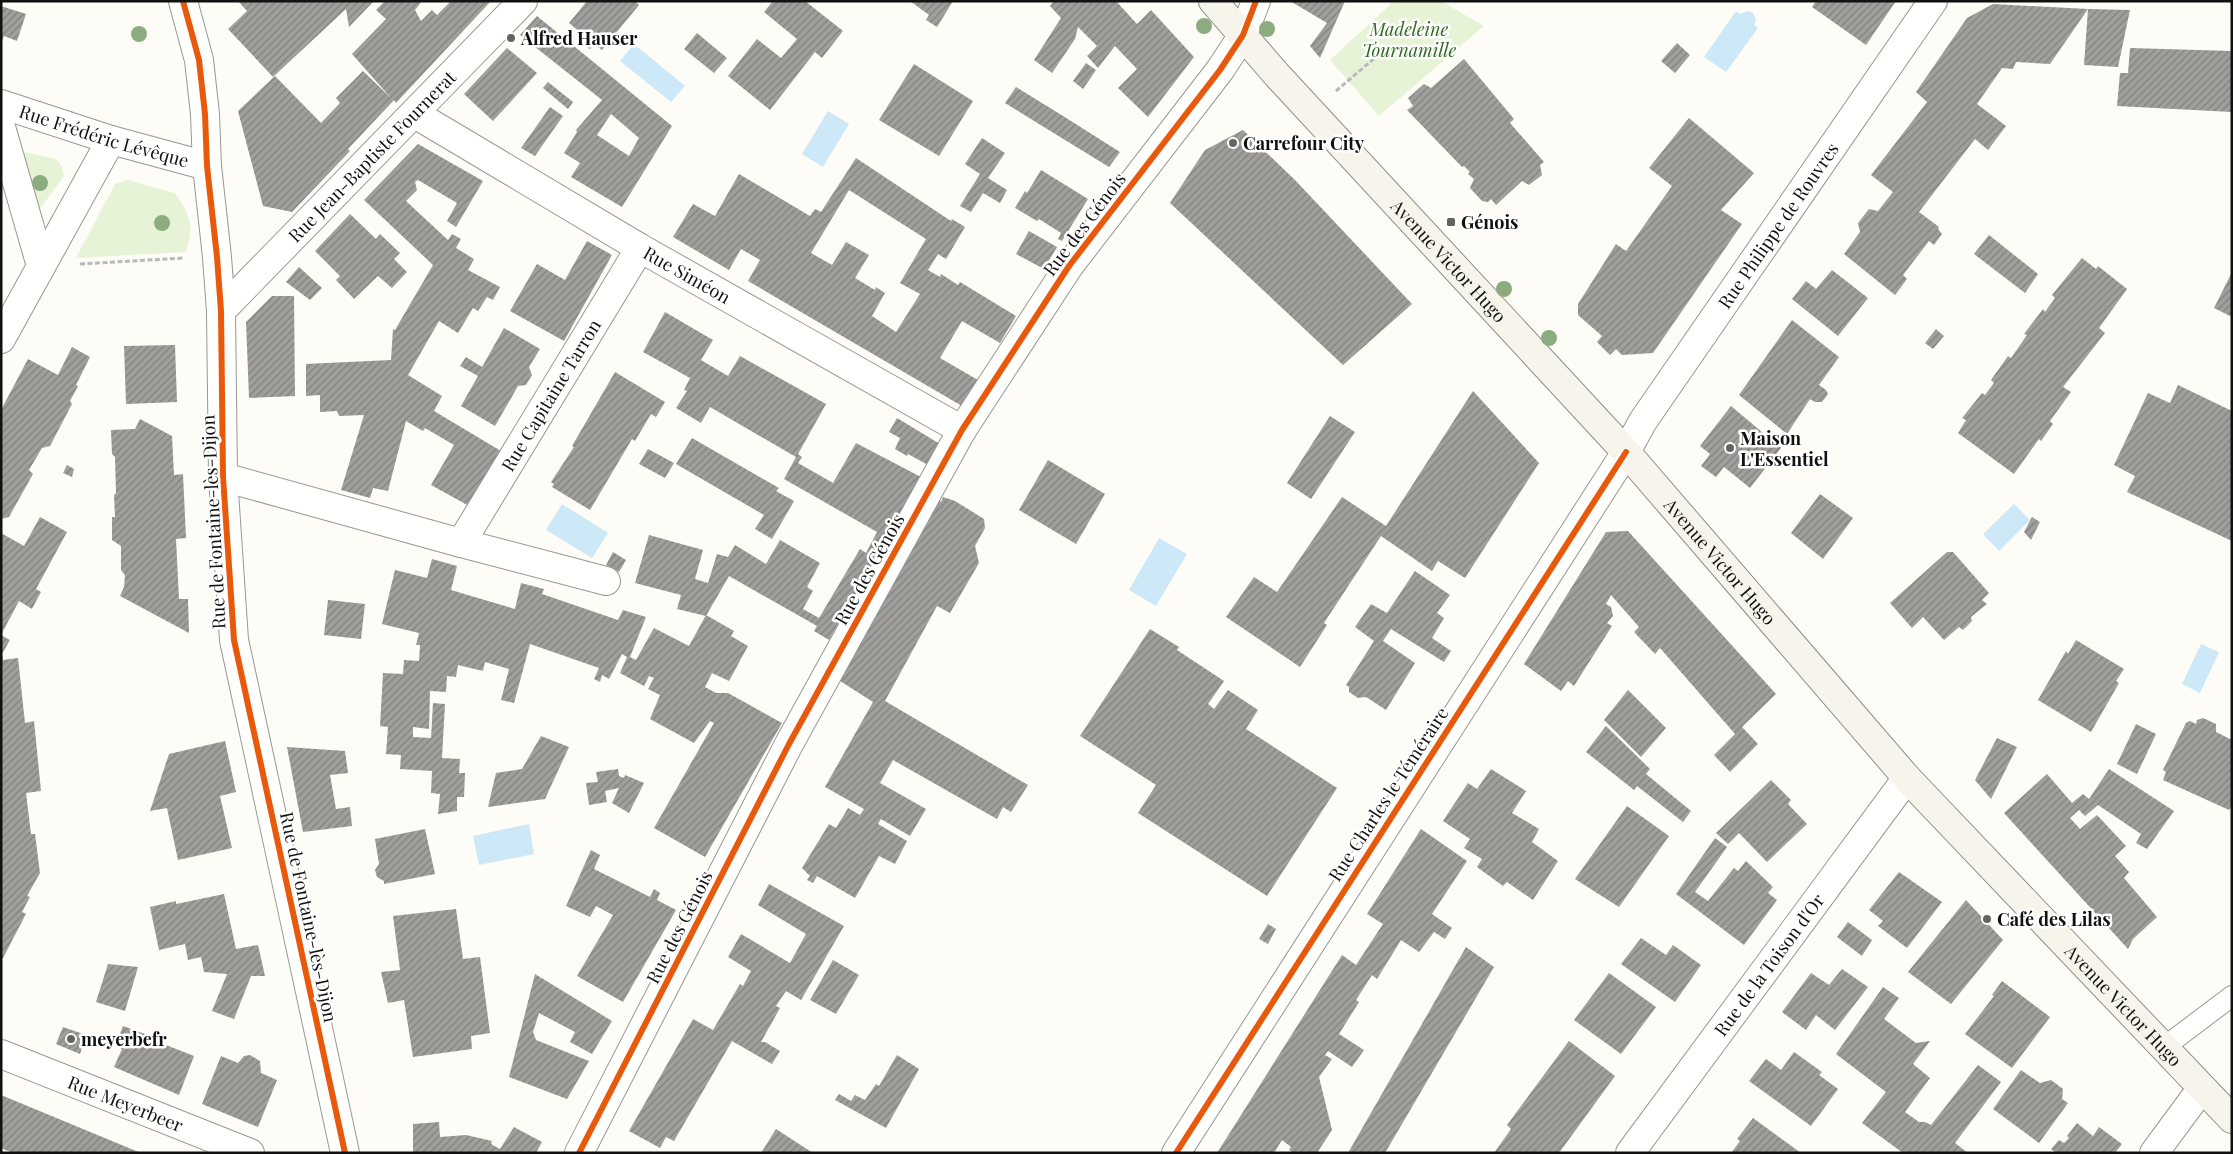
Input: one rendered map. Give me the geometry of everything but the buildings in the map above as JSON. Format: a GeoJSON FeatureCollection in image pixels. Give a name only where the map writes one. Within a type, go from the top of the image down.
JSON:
{"type":"FeatureCollection","features":[{"type":"Feature","properties":{"kind":"main road","name":"Avenue Victor Hugo"},"geometry":{"type":"LineString","coordinates":[[1212,1],[1311,112],[1626,452],[1907,778],[2232,1119]]}},
{"type":"Feature","properties":{"kind":"street","name":"Rue de Fontaine-lès-Dijon"},"geometry":{"type":"LineString","coordinates":[[183,1],[199,60],[205,114],[207,166],[217,256],[221,311],[223,477],[234,640],[345,1153]]}},
{"type":"Feature","properties":{"kind":"street","name":"Rue Jean-Baptiste Fournerat"},"geometry":{"type":"LineString","coordinates":[[221,311],[523,1]]}},
{"type":"Feature","properties":{"kind":"street","name":"Rue des Génois"},"geometry":{"type":"LineString","coordinates":[[579,1153],[789,744],[962,430],[1069,266],[1220,70],[1243,35],[1256,1]]}},
{"type":"Feature","properties":{"kind":"street","name":"Rue Philippe de Rouvres"},"geometry":{"type":"LineString","coordinates":[[1626,452],[1648,413],[1933,1]]}},
{"type":"Feature","properties":{"kind":"street","name":"Rue Frédéric Lévêque"},"geometry":{"type":"LineString","coordinates":[[1,104],[111,140],[207,166]]}},
{"type":"Feature","properties":{"kind":"street","name":"Rue Siméon"},"geometry":{"type":"LineString","coordinates":[[415,114],[640,248],[962,430]]}},
{"type":"Feature","properties":{"kind":"street"},"geometry":{"type":"LineString","coordinates":[[1,127],[41,266]]}},
{"type":"Feature","properties":{"kind":"street"},"geometry":{"type":"LineString","coordinates":[[1,339],[111,140]]}},
{"type":"Feature","properties":{"kind":"street","name":"Rue Capitaine Tarron"},"geometry":{"type":"LineString","coordinates":[[461,543],[640,248]]}},
{"type":"Feature","properties":{"kind":"street","name":"Rue Charles le Téméraire"},"geometry":{"type":"LineString","coordinates":[[1176,1153],[1626,452]]}},
{"type":"Feature","properties":{"kind":"street"},"geometry":{"type":"LineString","coordinates":[[223,477],[606,581]]}},
{"type":"Feature","properties":{"kind":"street","name":"Rue de la Toison d'Or"},"geometry":{"type":"LineString","coordinates":[[1630,1153],[1907,778]]}},
{"type":"Feature","properties":{"kind":"street","name":"Rue Meyerbeer"},"geometry":{"type":"LineString","coordinates":[[1,1054],[250,1153]]}},
{"type":"Feature","properties":{"kind":"street"},"geometry":{"type":"LineString","coordinates":[[2154,1153],[2202,1088]]}},
{"type":"Feature","properties":{"kind":"lane"},"geometry":{"type":"LineString","coordinates":[[2163,1048],[2232,996]]}},
{"type":"Feature","properties":{"kind":"path"},"geometry":{"type":"LineString","coordinates":[[1311,112],[1377,56]]}},
{"type":"Feature","properties":{"kind":"path"},"geometry":{"type":"LineString","coordinates":[[41,266],[217,256]]}},
{"type":"Feature","properties":{"kind":"green space","name":"Madeleine Tournamille"},"geometry":{"type":"Polygon","coordinates":[[[1394,1],[1441,1],[1484,26],[1379,116],[1330,60],[1394,1]]]}},
{"type":"Feature","properties":{"kind":"green space"},"geometry":{"type":"Polygon","coordinates":[[[19,151],[56,159],[62,167],[64,176],[36,214],[19,151]]]}},
{"type":"Feature","properties":{"kind":"green space"},"geometry":{"type":"Polygon","coordinates":[[[128,180],[175,193],[185,208],[190,221],[190,235],[186,252],[76,258],[115,184],[128,180]]]}},
{"type":"Feature","properties":{"kind":"water"},"geometry":{"type":"Polygon","coordinates":[[[1736,11],[1740,14],[1748,11],[1753,13],[1756,19],[1754,25],[1758,28],[1726,72],[1704,57],[1736,11]]]}},
{"type":"Feature","properties":{"kind":"water"},"geometry":{"type":"Polygon","coordinates":[[[634,44],[685,86],[671,102],[620,61],[634,44]]]}},
{"type":"Feature","properties":{"kind":"water"},"geometry":{"type":"Polygon","coordinates":[[[828,111],[849,124],[823,167],[802,154],[828,111]]]}},
{"type":"Feature","properties":{"kind":"water"},"geometry":{"type":"Polygon","coordinates":[[[562,504],[608,533],[592,558],[546,530],[562,504]]]}},
{"type":"Feature","properties":{"kind":"water"},"geometry":{"type":"Polygon","coordinates":[[[2014,504],[2030,520],[1999,551],[1983,534],[2014,504]]]}},
{"type":"Feature","properties":{"kind":"water"},"geometry":{"type":"Polygon","coordinates":[[[1159,538],[1187,554],[1156,606],[1129,590],[1159,538]]]}},
{"type":"Feature","properties":{"kind":"water"},"geometry":{"type":"Polygon","coordinates":[[[2201,644],[2219,652],[2200,693],[2182,684],[2201,644]]]}},
{"type":"Feature","properties":{"kind":"water"},"geometry":{"type":"Polygon","coordinates":[[[529,824],[534,854],[479,865],[473,836],[529,824]]]}},
{"type":"Feature","properties":{"kind":"cycle path"},"geometry":{"type":"LineString","coordinates":[[183,1],[199,60],[205,114],[207,166],[217,257],[221,311],[223,477],[234,640],[345,1153]]}},
{"type":"Feature","properties":{"kind":"cycle path"},"geometry":{"type":"LineString","coordinates":[[579,1153],[789,744],[962,430],[1069,266],[1220,70],[1243,35],[1256,1]]}},
{"type":"Feature","properties":{"kind":"cycle path"},"geometry":{"type":"LineString","coordinates":[[1176,1153],[1626,452]]}},
{"type":"Feature","properties":{"kind":"place","name":"Alfred Hauser"},"geometry":{"type":"Point","coordinates":[511,38]}},
{"type":"Feature","properties":{"kind":"place","name":"Carrefour City"},"geometry":{"type":"Point","coordinates":[1233,143]}},
{"type":"Feature","properties":{"kind":"place","name":"Génois"},"geometry":{"type":"Point","coordinates":[1451,222]}},
{"type":"Feature","properties":{"kind":"place","name":"Maison L'Essentiel"},"geometry":{"type":"Point","coordinates":[1730,448]}},
{"type":"Feature","properties":{"kind":"place","name":"Café des Lilas"},"geometry":{"type":"Point","coordinates":[1987,919]}},
{"type":"Feature","properties":{"kind":"place","name":"meyerbefr"},"geometry":{"type":"Point","coordinates":[71,1039]}}]}
